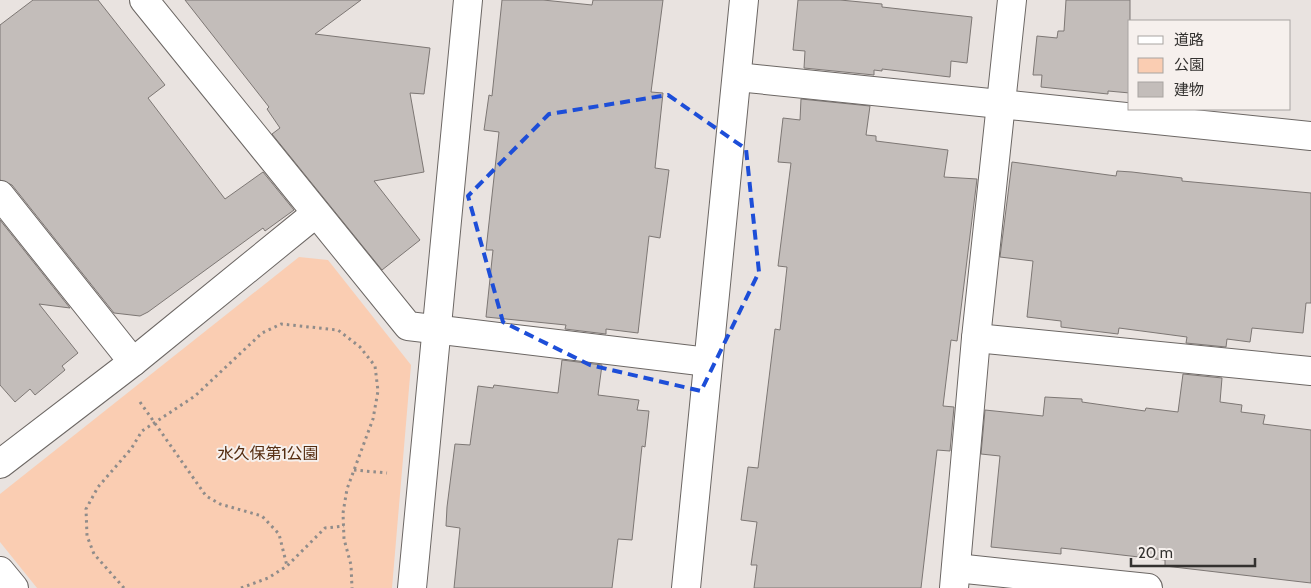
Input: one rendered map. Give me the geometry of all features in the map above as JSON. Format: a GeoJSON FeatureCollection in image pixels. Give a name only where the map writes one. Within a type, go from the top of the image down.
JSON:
{"type":"FeatureCollection","features":[{"type":"Feature","properties":{"kind":"street"},"geometry":{"type":"LineString","coordinates":[[144,0],[408,326],[708,362]]}},
{"type":"Feature","properties":{"kind":"street"},"geometry":{"type":"LineString","coordinates":[[412,588],[468,0]]}},
{"type":"Feature","properties":{"kind":"street"},"geometry":{"type":"LineString","coordinates":[[686,588],[744,0]]}},
{"type":"Feature","properties":{"kind":"street"},"geometry":{"type":"LineString","coordinates":[[1012,0],[976,338],[955,578],[1148,588]]}},
{"type":"Feature","properties":{"kind":"street"},"geometry":{"type":"LineString","coordinates":[[737,77],[1311,136]]}},
{"type":"Feature","properties":{"kind":"street"},"geometry":{"type":"LineString","coordinates":[[0,194],[126,368]]}},
{"type":"Feature","properties":{"kind":"street"},"geometry":{"type":"LineString","coordinates":[[0,464],[126,368],[316,214]]}},
{"type":"Feature","properties":{"kind":"street"},"geometry":{"type":"LineString","coordinates":[[976,338],[1311,371]]}},
{"type":"Feature","properties":{"kind":"street"},"geometry":{"type":"LineString","coordinates":[[0,571],[14,588]]}},
{"type":"Feature","properties":{"kind":"path"},"geometry":{"type":"LineString","coordinates":[[124,588],[94,554],[87,536],[86,509],[98,487],[131,449],[142,431],[157,423],[195,396],[262,333],[281,324],[338,330],[360,347],[375,366],[378,391],[373,419],[347,489],[343,513],[344,539],[351,565],[352,588]]}},
{"type":"Feature","properties":{"kind":"path"},"geometry":{"type":"LineString","coordinates":[[126,368],[157,423],[206,496],[220,504],[262,516],[279,534],[287,566]]}},
{"type":"Feature","properties":{"kind":"path"},"geometry":{"type":"LineString","coordinates":[[242,588],[268,578],[287,566],[324,528],[344,526]]}},
{"type":"Feature","properties":{"kind":"highlighted area"},"geometry":{"type":"Polygon","coordinates":[[[668,95],[746,149],[759,272],[701,391],[590,365],[503,322],[468,196],[549,114],[668,95]]]}},
{"type":"Feature","properties":{"kind":"green space","name":"水久保第1公園"},"geometry":{"type":"Polygon","coordinates":[[[299,257],[328,260],[411,365],[392,588],[37,588],[0,542],[0,494],[299,257]]]}},
{"type":"Feature","properties":{"kind":"building"},"geometry":{"type":"Polygon","coordinates":[[[33,0],[98,0],[165,85],[148,98],[225,199],[263,172],[294,210],[265,231],[263,228],[148,312],[140,316],[114,313],[12,185],[0,180],[0,25],[33,0]]]}},
{"type":"Feature","properties":{"kind":"building"},"geometry":{"type":"Polygon","coordinates":[[[185,0],[361,0],[315,34],[430,48],[424,94],[410,93],[424,172],[374,181],[420,240],[382,270],[272,134],[280,128],[267,109],[269,107],[185,0]]]}},
{"type":"Feature","properties":{"kind":"building"},"geometry":{"type":"Polygon","coordinates":[[[502,0],[543,0],[592,5],[593,0],[663,0],[651,92],[663,93],[655,168],[669,170],[660,238],[649,236],[638,333],[606,329],[606,334],[565,329],[566,325],[486,317],[493,250],[486,250],[499,132],[484,130],[489,95],[492,96],[502,0]]]}},
{"type":"Feature","properties":{"kind":"building"},"geometry":{"type":"Polygon","coordinates":[[[798,0],[840,0],[882,4],[882,7],[972,17],[967,63],[951,61],[950,77],[882,69],[882,71],[874,70],[874,75],[804,68],[805,51],[793,50],[798,0]]]}},
{"type":"Feature","properties":{"kind":"building"},"geometry":{"type":"Polygon","coordinates":[[[1066,0],[1130,0],[1130,20],[1128,20],[1128,93],[1108,91],[1108,94],[1041,87],[1042,75],[1033,75],[1037,36],[1057,38],[1058,31],[1064,31],[1066,0]]]}},
{"type":"Feature","properties":{"kind":"building"},"geometry":{"type":"Polygon","coordinates":[[[801,99],[870,106],[866,135],[876,136],[876,141],[948,150],[944,177],[977,179],[957,341],[951,340],[943,406],[954,407],[950,451],[937,450],[921,588],[754,588],[757,565],[751,565],[757,522],[741,520],[748,467],[758,468],[775,329],[780,330],[787,267],[778,266],[791,163],[778,162],[783,118],[800,120],[801,99]]]}},
{"type":"Feature","properties":{"kind":"building"},"geometry":{"type":"Polygon","coordinates":[[[1012,162],[1116,176],[1117,171],[1132,172],[1182,178],[1182,181],[1311,193],[1311,303],[1306,303],[1303,333],[1252,328],[1250,342],[1227,339],[1226,347],[1186,343],[1187,337],[1119,328],[1118,334],[1061,327],[1061,321],[1027,317],[1033,261],[1000,257],[1012,162]]]}},
{"type":"Feature","properties":{"kind":"building"},"geometry":{"type":"Polygon","coordinates":[[[0,220],[70,308],[39,304],[78,353],[62,366],[65,370],[35,395],[30,389],[15,402],[0,385],[0,220]]]}},
{"type":"Feature","properties":{"kind":"building"},"geometry":{"type":"Polygon","coordinates":[[[562,360],[602,365],[598,395],[639,400],[637,410],[649,411],[645,447],[642,446],[632,540],[618,539],[612,588],[454,588],[460,528],[446,526],[447,507],[455,444],[470,445],[478,386],[493,388],[494,385],[558,393],[562,360]]]}},
{"type":"Feature","properties":{"kind":"building"},"geometry":{"type":"Polygon","coordinates":[[[1183,374],[1222,378],[1220,402],[1242,405],[1241,412],[1265,415],[1263,424],[1311,430],[1311,583],[1165,566],[1165,560],[1061,548],[1061,554],[991,547],[1000,456],[981,454],[985,410],[1043,416],[1045,397],[1082,399],[1082,402],[1145,411],[1146,408],[1178,412],[1183,374]]]}}]}
